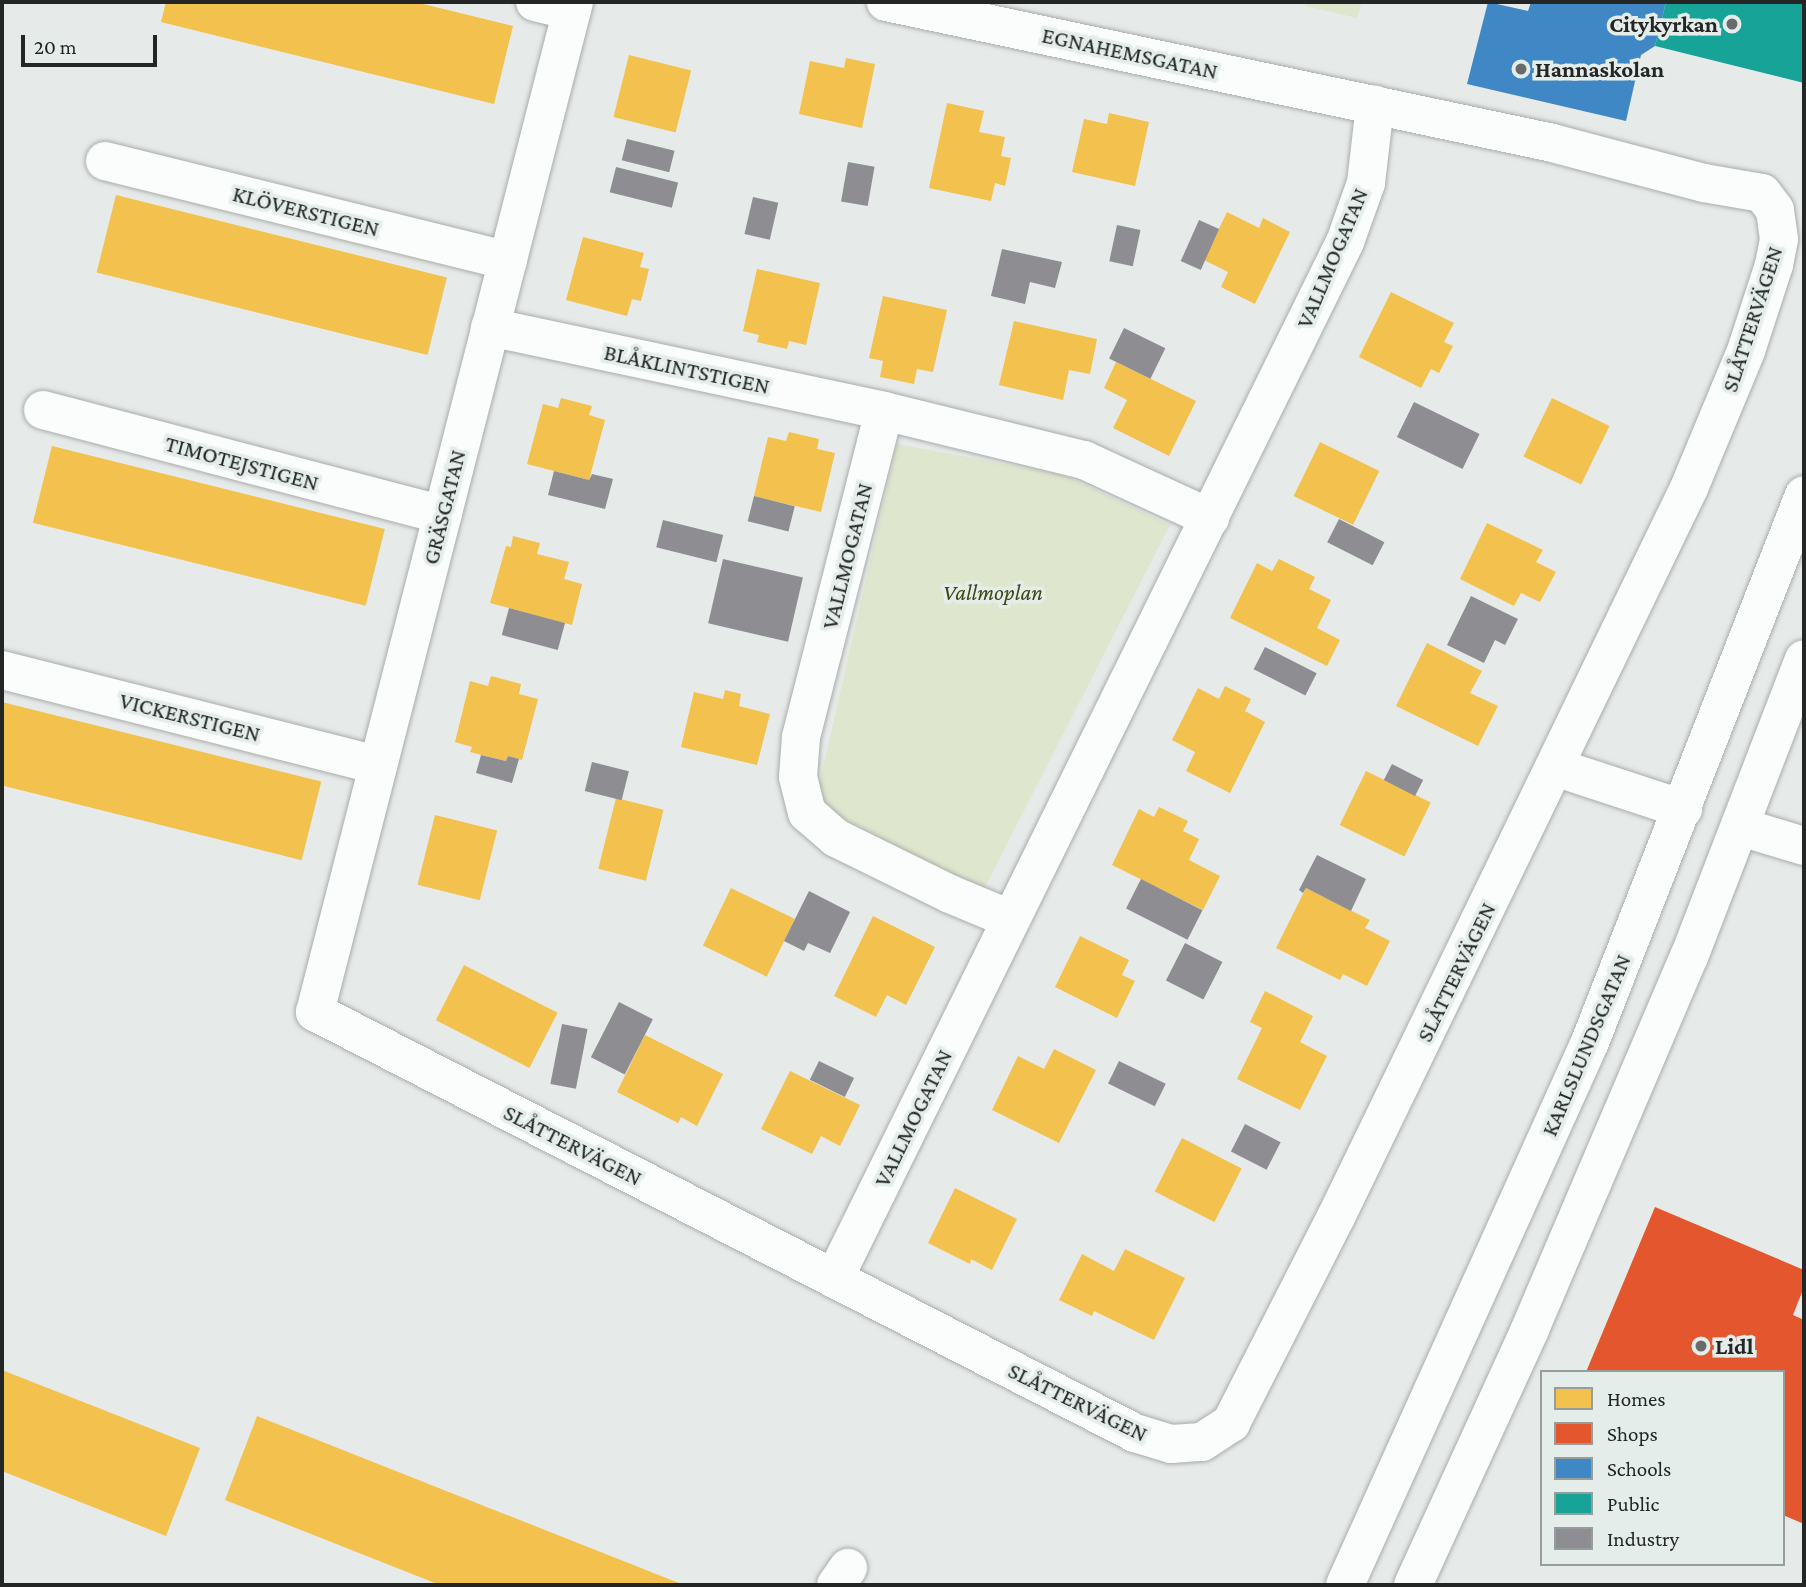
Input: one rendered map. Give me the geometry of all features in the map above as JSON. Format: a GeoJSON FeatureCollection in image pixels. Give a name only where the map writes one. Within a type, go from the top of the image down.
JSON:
{"type":"FeatureCollection","features":[{"type":"Feature","properties":{"kind":"street"},"geometry":{"type":"LineString","coordinates":[[535,2],[573,6]]}},
{"type":"Feature","properties":{"kind":"street","name":"EGNAHEMSGATAN"},"geometry":{"type":"LineString","coordinates":[[886,2],[1375,105]]}},
{"type":"Feature","properties":{"kind":"street","name":"GRÄSGATAN"},"geometry":{"type":"LineString","coordinates":[[315,1012],[573,6]]}},
{"type":"Feature","properties":{"kind":"street","name":"VALLMOGATAN"},"geometry":{"type":"LineString","coordinates":[[834,1279],[1345,242],[1366,183],[1375,105]]}},
{"type":"Feature","properties":{"kind":"street","name":"SLÅTTERVÄGEN"},"geometry":{"type":"LineString","coordinates":[[315,1012],[1135,1433],[1171,1444],[1202,1442],[1231,1423],[1336,1217],[1689,488],[1746,351],[1774,265],[1779,239],[1775,210],[1762,193],[1703,183],[1553,143],[1375,105]]}},
{"type":"Feature","properties":{"kind":"street","name":"KLÖVERSTIGEN"},"geometry":{"type":"LineString","coordinates":[[105,161],[508,261]]}},
{"type":"Feature","properties":{"kind":"street","name":"BLÅKLINTSTIGEN"},"geometry":{"type":"LineString","coordinates":[[490,327],[884,411]]}},
{"type":"Feature","properties":{"kind":"street","name":"TIMOTEJSTIGEN"},"geometry":{"type":"LineString","coordinates":[[43,410],[442,515]]}},
{"type":"Feature","properties":{"kind":"street"},"geometry":{"type":"LineString","coordinates":[[884,411],[1084,460],[1210,518]]}},
{"type":"Feature","properties":{"kind":"street","name":"VALLMOGATAN"},"geometry":{"type":"LineString","coordinates":[[884,411],[801,737],[798,777],[807,813],[836,838],[950,894],[1010,919]]}},
{"type":"Feature","properties":{"kind":"street","name":"KARLSLUNDSGATAN"},"geometry":{"type":"LineString","coordinates":[[1345,1585],[1590,1042],[1804,495]]}},
{"type":"Feature","properties":{"kind":"street"},"geometry":{"type":"LineString","coordinates":[[1413,1585],[1530,1329],[1689,957],[1804,659]]}},
{"type":"Feature","properties":{"kind":"street","name":"VICKERSTIGEN"},"geometry":{"type":"LineString","coordinates":[[2,670],[378,765]]}},
{"type":"Feature","properties":{"kind":"street"},"geometry":{"type":"LineString","coordinates":[[1555,767],[1804,846]]}},
{"type":"Feature","properties":{"kind":"green space"},"geometry":{"type":"Polygon","coordinates":[[[1306,2],[1362,2],[1357,18],[1305,6],[1306,2]]]}},
{"type":"Feature","properties":{"kind":"green space","name":"Vallmoplan"},"geometry":{"type":"Polygon","coordinates":[[[897,444],[1064,475],[1170,525],[983,891],[815,803],[897,444]]]}},
{"type":"Feature","properties":{"kind":"building: Homes"},"geometry":{"type":"Polygon","coordinates":[[[166,2],[415,2],[513,26],[494,104],[161,22],[166,2]]]}},
{"type":"Feature","properties":{"kind":"building: Homes"},"geometry":{"type":"Polygon","coordinates":[[[629,55],[691,70],[676,133],[614,117],[629,55]]]}},
{"type":"Feature","properties":{"kind":"building: Homes"},"geometry":{"type":"Polygon","coordinates":[[[846,58],[875,64],[862,128],[799,114],[810,61],[844,68],[846,58]]]}},
{"type":"Feature","properties":{"kind":"building: Homes"},"geometry":{"type":"Polygon","coordinates":[[[947,103],[984,111],[979,132],[1005,137],[1001,156],[1011,158],[1005,186],[995,183],[991,201],[929,188],[947,103]]]}},
{"type":"Feature","properties":{"kind":"building: Homes"},"geometry":{"type":"Polygon","coordinates":[[[1109,113],[1149,122],[1135,186],[1072,172],[1084,119],[1107,124],[1109,113]]]}},
{"type":"Feature","properties":{"kind":"building: Homes"},"geometry":{"type":"Polygon","coordinates":[[[116,195],[447,277],[428,355],[97,273],[116,195]]]}},
{"type":"Feature","properties":{"kind":"building: Homes"},"geometry":{"type":"Polygon","coordinates":[[[1227,212],[1259,228],[1263,218],[1290,232],[1255,304],[1221,287],[1228,272],[1204,260],[1227,212]]]}},
{"type":"Feature","properties":{"kind":"building: Homes"},"geometry":{"type":"Polygon","coordinates":[[[583,237],[644,253],[640,267],[649,269],[641,301],[632,299],[627,316],[566,300],[583,237]]]}},
{"type":"Feature","properties":{"kind":"building: Homes"},"geometry":{"type":"Polygon","coordinates":[[[757,269],[820,283],[806,345],[789,341],[787,349],[757,342],[759,335],[743,331],[757,269]]]}},
{"type":"Feature","properties":{"kind":"building: Homes"},"geometry":{"type":"Polygon","coordinates":[[[1391,292],[1454,323],[1444,342],[1453,346],[1439,373],[1431,369],[1421,388],[1359,357],[1391,292]]]}},
{"type":"Feature","properties":{"kind":"building: Homes"},"geometry":{"type":"Polygon","coordinates":[[[883,296],[947,310],[933,372],[917,369],[914,384],[880,377],[883,361],[869,358],[883,296]]]}},
{"type":"Feature","properties":{"kind":"building: Homes"},"geometry":{"type":"Polygon","coordinates":[[[1014,321],[1097,339],[1090,374],[1069,370],[1063,400],[999,385],[1014,321]]]}},
{"type":"Feature","properties":{"kind":"building: Homes"},"geometry":{"type":"Polygon","coordinates":[[[1116,362],[1196,401],[1169,456],[1113,428],[1127,400],[1104,388],[1116,362]]]}},
{"type":"Feature","properties":{"kind":"building: Homes"},"geometry":{"type":"Polygon","coordinates":[[[561,398],[592,406],[589,415],[605,420],[589,480],[527,464],[543,404],[558,408],[561,398]]]}},
{"type":"Feature","properties":{"kind":"building: Homes"},"geometry":{"type":"Polygon","coordinates":[[[1552,398],[1610,426],[1581,484],[1524,456],[1552,398]]]}},
{"type":"Feature","properties":{"kind":"building: Homes"},"geometry":{"type":"Polygon","coordinates":[[[789,432],[819,439],[817,449],[835,453],[821,512],[754,496],[768,437],[786,441],[789,432]]]}},
{"type":"Feature","properties":{"kind":"building: Homes"},"geometry":{"type":"Polygon","coordinates":[[[1320,442],[1379,471],[1353,525],[1294,496],[1320,442]]]}},
{"type":"Feature","properties":{"kind":"building: Homes"},"geometry":{"type":"Polygon","coordinates":[[[52,446],[385,529],[366,606],[33,523],[52,446]]]}},
{"type":"Feature","properties":{"kind":"building: Homes"},"geometry":{"type":"Polygon","coordinates":[[[1487,523],[1543,550],[1536,562],[1556,572],[1540,602],[1521,593],[1514,606],[1460,579],[1487,523]]]}},
{"type":"Feature","properties":{"kind":"building: Homes"},"geometry":{"type":"Polygon","coordinates":[[[513,536],[540,543],[537,554],[569,562],[564,579],[582,584],[572,625],[490,603],[506,546],[511,547],[513,536]]]}},
{"type":"Feature","properties":{"kind":"building: Homes"},"geometry":{"type":"Polygon","coordinates":[[[1279,559],[1315,577],[1309,589],[1331,600],[1317,628],[1340,640],[1327,666],[1230,618],[1257,563],[1272,571],[1279,559]]]}},
{"type":"Feature","properties":{"kind":"building: Homes"},"geometry":{"type":"Polygon","coordinates":[[[1427,643],[1482,671],[1470,693],[1498,706],[1478,746],[1396,706],[1427,643]]]}},
{"type":"Feature","properties":{"kind":"building: Homes"},"geometry":{"type":"Polygon","coordinates":[[[491,676],[521,684],[519,694],[538,699],[522,760],[508,756],[506,761],[470,752],[472,747],[455,742],[470,681],[488,686],[491,676]]]}},
{"type":"Feature","properties":{"kind":"building: Homes"},"geometry":{"type":"Polygon","coordinates":[[[1225,686],[1251,699],[1245,711],[1265,722],[1230,793],[1186,771],[1195,752],[1172,740],[1198,688],[1219,699],[1225,686]]]}},
{"type":"Feature","properties":{"kind":"building: Homes"},"geometry":{"type":"Polygon","coordinates":[[[725,690],[741,694],[739,706],[770,714],[757,765],[681,747],[694,692],[723,699],[725,690]]]}},
{"type":"Feature","properties":{"kind":"building: Homes"},"geometry":{"type":"Polygon","coordinates":[[[2,702],[321,782],[302,860],[2,785],[2,702]]]}},
{"type":"Feature","properties":{"kind":"building: Homes"},"geometry":{"type":"Polygon","coordinates":[[[1366,771],[1431,803],[1404,856],[1340,825],[1366,771]]]}},
{"type":"Feature","properties":{"kind":"building: Homes"},"geometry":{"type":"Polygon","coordinates":[[[616,798],[664,810],[646,881],[598,869],[616,798]]]}},
{"type":"Feature","properties":{"kind":"building: Homes"},"geometry":{"type":"Polygon","coordinates":[[[1159,807],[1188,821],[1183,831],[1199,839],[1189,860],[1220,876],[1203,910],[1112,865],[1139,809],[1154,817],[1159,807]]]}},
{"type":"Feature","properties":{"kind":"building: Homes"},"geometry":{"type":"Polygon","coordinates":[[[435,815],[497,830],[480,900],[418,885],[435,815]]]}},
{"type":"Feature","properties":{"kind":"building: Homes"},"geometry":{"type":"Polygon","coordinates":[[[731,888],[795,919],[767,977],[703,946],[731,888]]]}},
{"type":"Feature","properties":{"kind":"building: Homes"},"geometry":{"type":"Polygon","coordinates":[[[1306,888],[1370,920],[1365,928],[1390,941],[1367,986],[1343,974],[1340,980],[1276,948],[1306,888]]]}},
{"type":"Feature","properties":{"kind":"building: Homes"},"geometry":{"type":"Polygon","coordinates":[[[873,916],[935,947],[906,1005],[887,995],[876,1017],[834,996],[873,916]]]}},
{"type":"Feature","properties":{"kind":"building: Homes"},"geometry":{"type":"Polygon","coordinates":[[[1080,936],[1129,960],[1122,975],[1135,981],[1117,1018],[1055,987],[1080,936]]]}},
{"type":"Feature","properties":{"kind":"building: Homes"},"geometry":{"type":"Polygon","coordinates":[[[464,965],[558,1013],[529,1068],[436,1020],[464,965]]]}},
{"type":"Feature","properties":{"kind":"building: Homes"},"geometry":{"type":"Polygon","coordinates":[[[1265,991],[1313,1016],[1300,1042],[1327,1056],[1300,1110],[1237,1079],[1262,1028],[1250,1022],[1265,991]]]}},
{"type":"Feature","properties":{"kind":"building: Homes"},"geometry":{"type":"Polygon","coordinates":[[[645,1035],[723,1074],[697,1126],[681,1117],[678,1123],[617,1092],[645,1035]]]}},
{"type":"Feature","properties":{"kind":"building: Homes"},"geometry":{"type":"Polygon","coordinates":[[[1054,1049],[1096,1070],[1059,1143],[992,1110],[1018,1056],[1044,1069],[1054,1049]]]}},
{"type":"Feature","properties":{"kind":"building: Homes"},"geometry":{"type":"Polygon","coordinates":[[[790,1071],[860,1105],[840,1146],[821,1136],[812,1154],[761,1129],[790,1071]]]}},
{"type":"Feature","properties":{"kind":"building: Homes"},"geometry":{"type":"Polygon","coordinates":[[[1182,1138],[1242,1168],[1214,1222],[1155,1191],[1182,1138]]]}},
{"type":"Feature","properties":{"kind":"building: Homes"},"geometry":{"type":"Polygon","coordinates":[[[955,1188],[1017,1219],[992,1270],[971,1259],[970,1264],[928,1243],[955,1188]]]}},
{"type":"Feature","properties":{"kind":"building: Homes"},"geometry":{"type":"Polygon","coordinates":[[[1125,1249],[1185,1278],[1154,1340],[1094,1311],[1092,1316],[1059,1300],[1082,1254],[1114,1271],[1125,1249]]]}},
{"type":"Feature","properties":{"kind":"building: Homes"},"geometry":{"type":"Polygon","coordinates":[[[2,1370],[200,1448],[166,1536],[2,1471],[2,1370]]]}},
{"type":"Feature","properties":{"kind":"building: Homes"},"geometry":{"type":"Polygon","coordinates":[[[257,1416],[684,1585],[440,1585],[225,1500],[257,1416]]]}},
{"type":"Feature","properties":{"kind":"building: Shops","name":"Lidl"},"geometry":{"type":"Polygon","coordinates":[[[1655,1207],[1804,1270],[1804,1287],[1793,1315],[1804,1320],[1804,1524],[1785,1516],[1785,1370],[1587,1370],[1655,1207]]]}},
{"type":"Feature","properties":{"kind":"building: Schools"},"geometry":{"type":"Polygon","coordinates":[[[1488,2],[1528,11],[1531,2],[1666,2],[1655,46],[1641,55],[1626,121],[1467,84],[1488,2]]]}},
{"type":"Feature","properties":{"kind":"building: Public","name":"Citykyrkan"},"geometry":{"type":"Polygon","coordinates":[[[1666,2],[1804,2],[1804,83],[1655,46],[1666,2]]]}},
{"type":"Feature","properties":{"kind":"building: Industry"},"geometry":{"type":"Polygon","coordinates":[[[627,139],[675,151],[669,172],[622,160],[627,139]]]}},
{"type":"Feature","properties":{"kind":"building: Industry"},"geometry":{"type":"Polygon","coordinates":[[[848,162],[875,167],[868,206],[841,201],[848,162]]]}},
{"type":"Feature","properties":{"kind":"building: Industry"},"geometry":{"type":"Polygon","coordinates":[[[616,167],[678,182],[672,208],[610,192],[616,167]]]}},
{"type":"Feature","properties":{"kind":"building: Industry"},"geometry":{"type":"Polygon","coordinates":[[[753,197],[778,203],[770,240],[744,234],[753,197]]]}},
{"type":"Feature","properties":{"kind":"building: Industry"},"geometry":{"type":"Polygon","coordinates":[[[1199,220],[1219,229],[1201,270],[1181,261],[1199,220]]]}},
{"type":"Feature","properties":{"kind":"building: Industry"},"geometry":{"type":"Polygon","coordinates":[[[1117,225],[1140,230],[1133,266],[1109,261],[1117,225]]]}},
{"type":"Feature","properties":{"kind":"building: Industry"},"geometry":{"type":"Polygon","coordinates":[[[1002,249],[1062,262],[1055,288],[1030,282],[1025,304],[991,296],[1002,249]]]}},
{"type":"Feature","properties":{"kind":"building: Industry"},"geometry":{"type":"Polygon","coordinates":[[[1124,328],[1165,348],[1150,379],[1109,359],[1124,328]]]}},
{"type":"Feature","properties":{"kind":"building: Industry"},"geometry":{"type":"Polygon","coordinates":[[[1414,402],[1480,434],[1463,469],[1397,437],[1414,402]]]}},
{"type":"Feature","properties":{"kind":"building: Industry"},"geometry":{"type":"Polygon","coordinates":[[[554,471],[589,480],[592,474],[613,479],[605,509],[548,495],[554,471]]]}},
{"type":"Feature","properties":{"kind":"building: Industry"},"geometry":{"type":"Polygon","coordinates":[[[754,496],[795,506],[788,531],[748,521],[754,496]]]}},
{"type":"Feature","properties":{"kind":"building: Industry"},"geometry":{"type":"Polygon","coordinates":[[[1339,519],[1384,542],[1373,565],[1327,542],[1339,519]]]}},
{"type":"Feature","properties":{"kind":"building: Industry"},"geometry":{"type":"Polygon","coordinates":[[[663,520],[723,535],[716,562],[656,547],[663,520]]]}},
{"type":"Feature","properties":{"kind":"building: Industry"},"geometry":{"type":"Polygon","coordinates":[[[723,559],[803,577],[788,642],[708,623],[723,559]]]}},
{"type":"Feature","properties":{"kind":"building: Industry"},"geometry":{"type":"Polygon","coordinates":[[[1471,596],[1518,619],[1505,645],[1495,640],[1484,663],[1447,645],[1471,596]]]}},
{"type":"Feature","properties":{"kind":"building: Industry"},"geometry":{"type":"Polygon","coordinates":[[[509,608],[565,623],[558,650],[502,635],[509,608]]]}},
{"type":"Feature","properties":{"kind":"building: Industry"},"geometry":{"type":"Polygon","coordinates":[[[1265,647],[1317,673],[1305,696],[1254,669],[1265,647]]]}},
{"type":"Feature","properties":{"kind":"building: Industry"},"geometry":{"type":"Polygon","coordinates":[[[481,755],[506,761],[508,756],[519,759],[512,783],[476,773],[481,755]]]}},
{"type":"Feature","properties":{"kind":"building: Industry"},"geometry":{"type":"Polygon","coordinates":[[[592,762],[629,771],[622,800],[585,791],[592,762]]]}},
{"type":"Feature","properties":{"kind":"building: Industry"},"geometry":{"type":"Polygon","coordinates":[[[1392,764],[1423,780],[1415,796],[1384,780],[1392,764]]]}},
{"type":"Feature","properties":{"kind":"building: Industry"},"geometry":{"type":"Polygon","coordinates":[[[1317,855],[1366,879],[1351,911],[1306,888],[1303,893],[1299,890],[1317,855]]]}},
{"type":"Feature","properties":{"kind":"building: Industry"},"geometry":{"type":"Polygon","coordinates":[[[1141,879],[1202,910],[1187,940],[1126,908],[1141,879]]]}},
{"type":"Feature","properties":{"kind":"building: Industry"},"geometry":{"type":"Polygon","coordinates":[[[809,891],[850,912],[830,953],[808,943],[804,951],[784,941],[809,891]]]}},
{"type":"Feature","properties":{"kind":"building: Industry"},"geometry":{"type":"Polygon","coordinates":[[[1185,943],[1222,962],[1203,999],[1166,980],[1185,943]]]}},
{"type":"Feature","properties":{"kind":"building: Industry"},"geometry":{"type":"Polygon","coordinates":[[[619,1002],[653,1019],[625,1074],[591,1057],[619,1002]]]}},
{"type":"Feature","properties":{"kind":"building: Industry"},"geometry":{"type":"Polygon","coordinates":[[[562,1024],[588,1029],[576,1089],[550,1084],[562,1024]]]}},
{"type":"Feature","properties":{"kind":"building: Industry"},"geometry":{"type":"Polygon","coordinates":[[[819,1061],[854,1078],[845,1097],[810,1080],[819,1061]]]}},
{"type":"Feature","properties":{"kind":"building: Industry"},"geometry":{"type":"Polygon","coordinates":[[[1119,1061],[1166,1084],[1155,1106],[1108,1083],[1119,1061]]]}},
{"type":"Feature","properties":{"kind":"building: Industry"},"geometry":{"type":"Polygon","coordinates":[[[1245,1124],[1281,1142],[1267,1170],[1231,1152],[1245,1124]]]}},
{"type":"Feature","properties":{"kind":"place","name":"Citykyrkan"},"geometry":{"type":"Point","coordinates":[1732,24]}},
{"type":"Feature","properties":{"kind":"place","name":"Hannaskolan"},"geometry":{"type":"Point","coordinates":[1521,69]}},
{"type":"Feature","properties":{"kind":"place","name":"Lidl"},"geometry":{"type":"Point","coordinates":[1701,1346]}}]}
